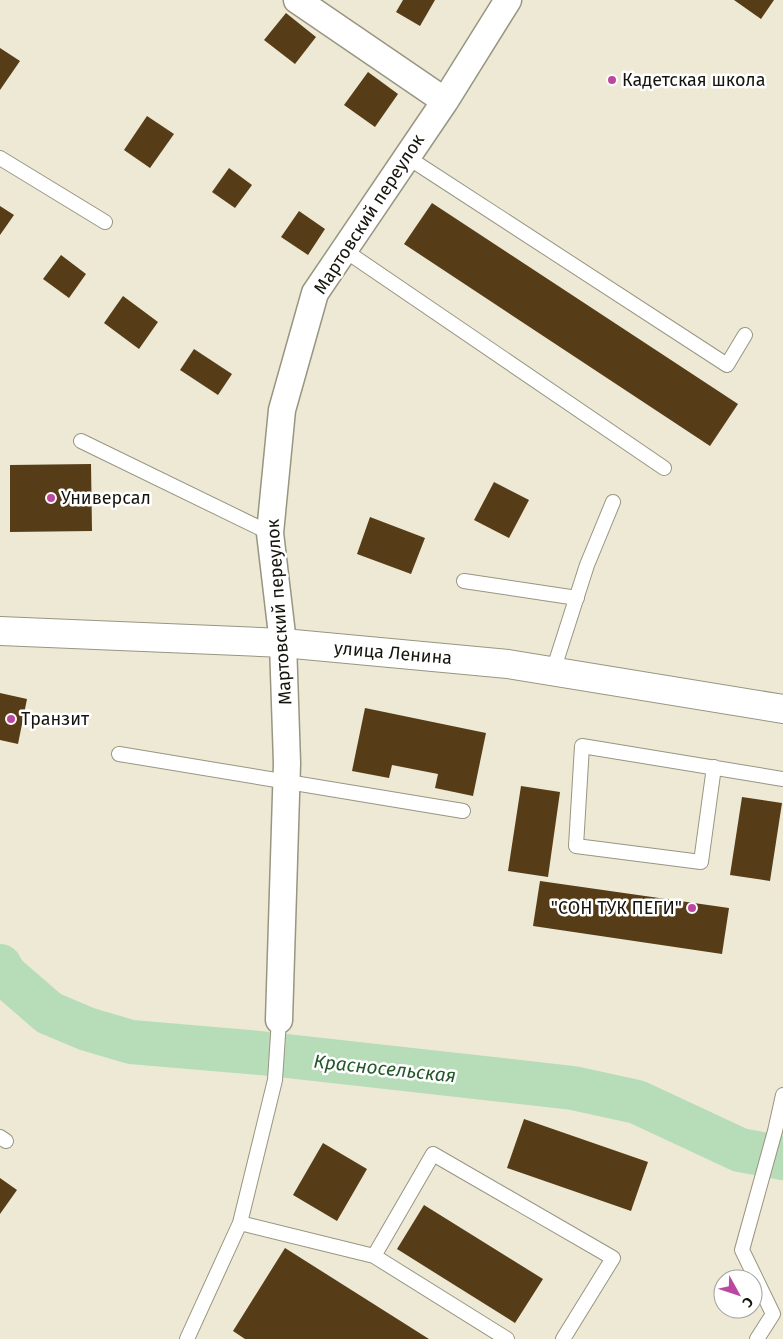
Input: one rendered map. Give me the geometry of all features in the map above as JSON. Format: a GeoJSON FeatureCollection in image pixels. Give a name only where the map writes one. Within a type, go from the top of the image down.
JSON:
{"type":"FeatureCollection","features":[{"type":"Feature","properties":{"kind":"main road","name":"улица Ленина"},"geometry":{"type":"LineString","coordinates":[[0,631],[283,643],[508,664],[783,709]]}},
{"type":"Feature","properties":{"kind":"street"},"geometry":{"type":"LineString","coordinates":[[297,0],[444,101]]}},
{"type":"Feature","properties":{"kind":"street","name":"Мартовский переулок"},"geometry":{"type":"LineString","coordinates":[[279,1020],[287,781],[283,643],[270,533],[282,410],[315,293],[407,158],[508,0]]}},
{"type":"Feature","properties":{"kind":"lane"},"geometry":{"type":"LineString","coordinates":[[0,158],[105,222]]}},
{"type":"Feature","properties":{"kind":"lane"},"geometry":{"type":"LineString","coordinates":[[407,158],[727,365],[744,335]]}},
{"type":"Feature","properties":{"kind":"lane"},"geometry":{"type":"LineString","coordinates":[[344,250],[664,468]]}},
{"type":"Feature","properties":{"kind":"lane"},"geometry":{"type":"LineString","coordinates":[[81,441],[270,533]]}},
{"type":"Feature","properties":{"kind":"lane"},"geometry":{"type":"LineString","coordinates":[[553,671],[587,565],[613,502]]}},
{"type":"Feature","properties":{"kind":"lane"},"geometry":{"type":"LineString","coordinates":[[464,581],[577,598]]}},
{"type":"Feature","properties":{"kind":"lane"},"geometry":{"type":"LineString","coordinates":[[714,767],[700,862],[576,846],[582,746],[714,767],[783,779]]}},
{"type":"Feature","properties":{"kind":"lane"},"geometry":{"type":"LineString","coordinates":[[119,754],[463,811]]}},
{"type":"Feature","properties":{"kind":"lane","name":"Мартовский переулок"},"geometry":{"type":"LineString","coordinates":[[188,1339],[240,1223],[274,1080],[279,1020]]}},
{"type":"Feature","properties":{"kind":"lane"},"geometry":{"type":"LineString","coordinates":[[757,1339],[773,1314],[742,1250],[783,1095]]}},
{"type":"Feature","properties":{"kind":"lane"},"geometry":{"type":"LineString","coordinates":[[374,1256],[433,1154],[614,1258],[563,1339]]}},
{"type":"Feature","properties":{"kind":"lane"},"geometry":{"type":"LineString","coordinates":[[240,1223],[374,1256],[507,1339]]}},
{"type":"Feature","properties":{"kind":"building"},"geometry":{"type":"Polygon","coordinates":[[[403,0],[435,0],[420,26],[396,12],[403,0]]]}},
{"type":"Feature","properties":{"kind":"building"},"geometry":{"type":"Polygon","coordinates":[[[734,0],[774,0],[761,19],[734,0]]]}},
{"type":"Feature","properties":{"kind":"building"},"geometry":{"type":"Polygon","coordinates":[[[286,13],[316,37],[295,64],[264,40],[286,13]]]}},
{"type":"Feature","properties":{"kind":"building"},"geometry":{"type":"Polygon","coordinates":[[[0,48],[20,61],[0,90],[0,48]]]}},
{"type":"Feature","properties":{"kind":"building"},"geometry":{"type":"Polygon","coordinates":[[[368,72],[398,94],[375,127],[344,105],[368,72]]]}},
{"type":"Feature","properties":{"kind":"building"},"geometry":{"type":"Polygon","coordinates":[[[147,116],[174,134],[150,168],[124,150],[147,116]]]}},
{"type":"Feature","properties":{"kind":"building"},"geometry":{"type":"Polygon","coordinates":[[[229,168],[252,185],[235,208],[212,192],[229,168]]]}},
{"type":"Feature","properties":{"kind":"building"},"geometry":{"type":"Polygon","coordinates":[[[432,203],[738,404],[710,446],[404,244],[432,203]]]}},
{"type":"Feature","properties":{"kind":"building"},"geometry":{"type":"Polygon","coordinates":[[[0,206],[14,215],[0,235],[0,206]]]}},
{"type":"Feature","properties":{"kind":"building"},"geometry":{"type":"Polygon","coordinates":[[[299,211],[325,229],[308,255],[281,237],[299,211]]]}},
{"type":"Feature","properties":{"kind":"building"},"geometry":{"type":"Polygon","coordinates":[[[61,255],[86,274],[69,298],[43,279],[61,255]]]}},
{"type":"Feature","properties":{"kind":"building"},"geometry":{"type":"Polygon","coordinates":[[[123,296],[158,322],[139,349],[104,323],[123,296]]]}},
{"type":"Feature","properties":{"kind":"building"},"geometry":{"type":"Polygon","coordinates":[[[194,349],[232,374],[218,395],[180,370],[194,349]]]}},
{"type":"Feature","properties":{"kind":"building","name":"Универсал"},"geometry":{"type":"Polygon","coordinates":[[[91,464],[92,531],[10,532],[10,465],[91,464]]]}},
{"type":"Feature","properties":{"kind":"building"},"geometry":{"type":"Polygon","coordinates":[[[494,482],[529,500],[509,538],[474,520],[494,482]]]}},
{"type":"Feature","properties":{"kind":"building"},"geometry":{"type":"Polygon","coordinates":[[[370,517],[425,538],[411,574],[357,554],[370,517]]]}},
{"type":"Feature","properties":{"kind":"building","name":"Транзит"},"geometry":{"type":"Polygon","coordinates":[[[0,693],[27,699],[18,744],[0,740],[0,693]]]}},
{"type":"Feature","properties":{"kind":"building"},"geometry":{"type":"Polygon","coordinates":[[[365,708],[486,733],[473,796],[435,788],[438,774],[392,765],[389,778],[352,771],[365,708]]]}},
{"type":"Feature","properties":{"kind":"building"},"geometry":{"type":"Polygon","coordinates":[[[521,786],[560,792],[548,877],[508,871],[521,786]]]}},
{"type":"Feature","properties":{"kind":"building"},"geometry":{"type":"Polygon","coordinates":[[[742,797],[782,803],[770,881],[730,875],[742,797]]]}},
{"type":"Feature","properties":{"kind":"building"},"geometry":{"type":"Polygon","coordinates":[[[540,881],[729,908],[722,954],[533,926],[540,881]]]}},
{"type":"Feature","properties":{"kind":"building"},"geometry":{"type":"Polygon","coordinates":[[[524,1119],[648,1162],[631,1211],[507,1168],[524,1119]]]}},
{"type":"Feature","properties":{"kind":"building"},"geometry":{"type":"Polygon","coordinates":[[[323,1143],[367,1169],[337,1221],[293,1195],[323,1143]]]}},
{"type":"Feature","properties":{"kind":"building"},"geometry":{"type":"Polygon","coordinates":[[[0,1178],[17,1190],[0,1214],[0,1178]]]}},
{"type":"Feature","properties":{"kind":"building"},"geometry":{"type":"Polygon","coordinates":[[[424,1205],[543,1279],[515,1323],[397,1249],[424,1205]]]}},
{"type":"Feature","properties":{"kind":"building"},"geometry":{"type":"Polygon","coordinates":[[[285,1248],[429,1339],[245,1339],[233,1331],[285,1248]]]}},
{"type":"Feature","properties":{"kind":"waterway","name":"Красносельская"},"geometry":{"type":"LineString","coordinates":[[0,966],[5,975],[49,1013],[87,1029],[131,1042],[260,1053],[573,1088],[637,1102],[740,1150],[783,1158]]}},
{"type":"Feature","properties":{"kind":"place","name":"Кадетская школа"},"geometry":{"type":"Point","coordinates":[612,80]}},
{"type":"Feature","properties":{"kind":"place","name":"Универсал"},"geometry":{"type":"Point","coordinates":[51,498]}},
{"type":"Feature","properties":{"kind":"place","name":"Транзит"},"geometry":{"type":"Point","coordinates":[11,719]}},
{"type":"Feature","properties":{"kind":"place","name":"\"СОН ТУК ПЕГИ\""},"geometry":{"type":"Point","coordinates":[692,908]}}]}
